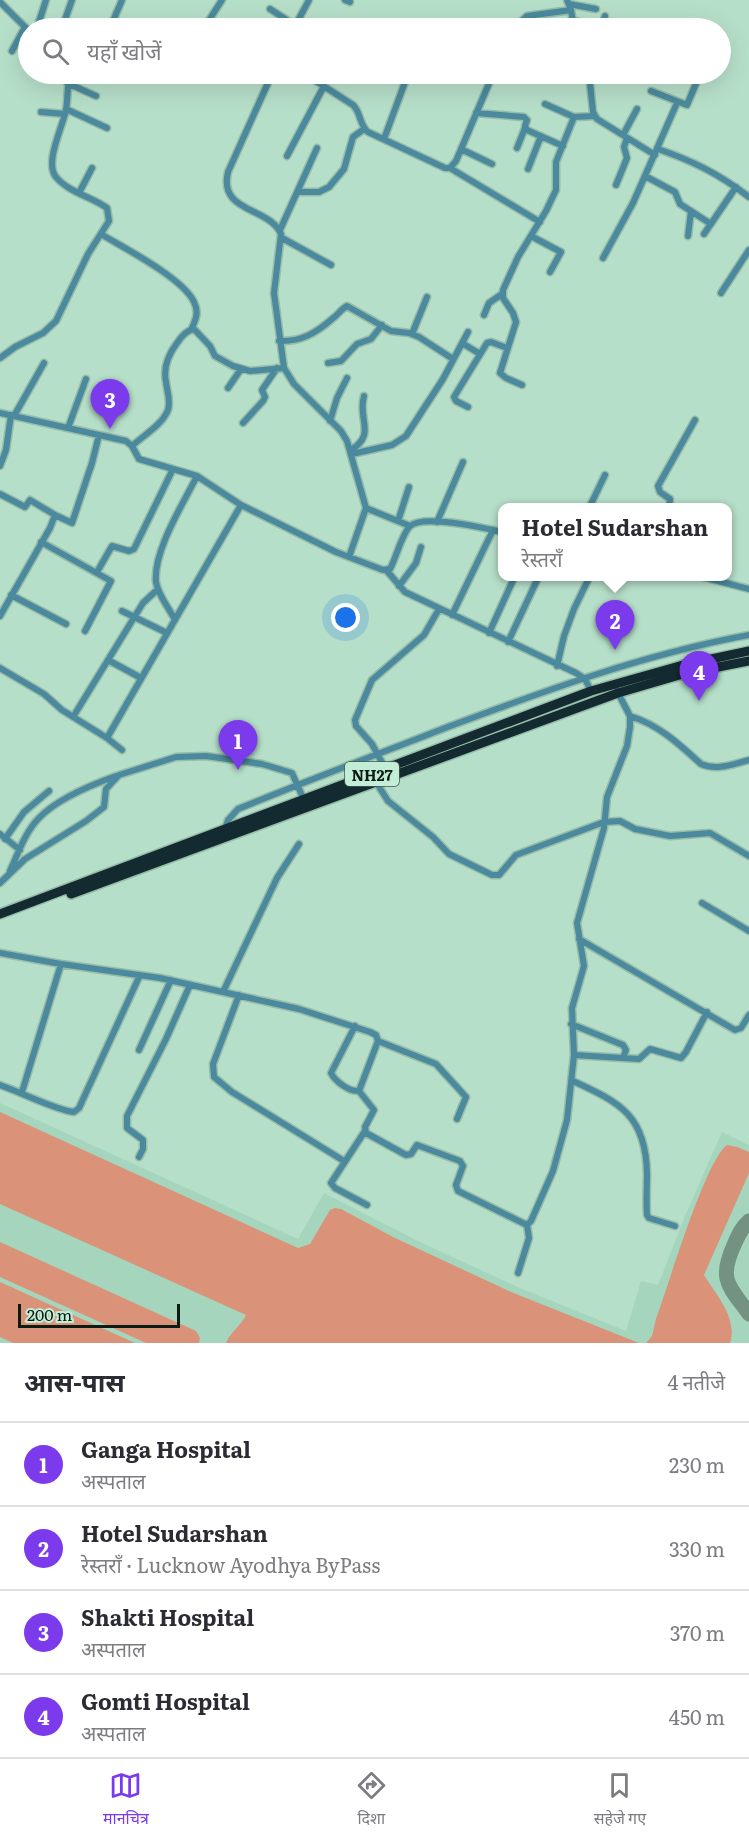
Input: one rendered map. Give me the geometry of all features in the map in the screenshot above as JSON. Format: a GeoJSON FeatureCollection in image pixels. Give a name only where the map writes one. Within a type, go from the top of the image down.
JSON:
{"type":"FeatureCollection","features":[{"type":"Feature","properties":{"kind":"highway","name":"NH27"},"geometry":{"type":"LineString","coordinates":[[0,921],[376,782],[615,689],[683,665],[749,651]]}},
{"type":"Feature","properties":{"kind":"highway","name":"NH27"},"geometry":{"type":"LineString","coordinates":[[0,914],[591,691],[615,689],[749,661]]}},
{"type":"Feature","properties":{"kind":"street"},"geometry":{"type":"LineString","coordinates":[[40,18],[46,0]]}},
{"type":"Feature","properties":{"kind":"street"},"geometry":{"type":"LineString","coordinates":[[66,18],[72,0]]}},
{"type":"Feature","properties":{"kind":"street"},"geometry":{"type":"LineString","coordinates":[[114,18],[122,0]]}},
{"type":"Feature","properties":{"kind":"street"},"geometry":{"type":"LineString","coordinates":[[210,18],[222,0]]}},
{"type":"Feature","properties":{"kind":"street"},"geometry":{"type":"LineString","coordinates":[[300,18],[309,0]]}},
{"type":"Feature","properties":{"kind":"street"},"geometry":{"type":"LineString","coordinates":[[583,7],[588,0]]}},
{"type":"Feature","properties":{"kind":"street"},"geometry":{"type":"LineString","coordinates":[[0,2],[18,19]]}},
{"type":"Feature","properties":{"kind":"street"},"geometry":{"type":"LineString","coordinates":[[525,18],[569,4],[596,9]]}},
{"type":"Feature","properties":{"kind":"street"},"geometry":{"type":"LineString","coordinates":[[270,9],[282,18]]}},
{"type":"Feature","properties":{"kind":"street"},"geometry":{"type":"LineString","coordinates":[[12,51],[18,42]]}},
{"type":"Feature","properties":{"kind":"street"},"geometry":{"type":"LineString","coordinates":[[0,358],[15,347],[44,333],[56,321],[88,254],[109,221],[108,210],[104,206],[79,193],[57,178],[53,172],[55,148],[66,112],[67,84]]}},
{"type":"Feature","properties":{"kind":"street"},"geometry":{"type":"LineString","coordinates":[[69,84],[96,96]]}},
{"type":"Feature","properties":{"kind":"street"},"geometry":{"type":"LineString","coordinates":[[268,84],[228,172],[226,187],[233,199],[280,230],[282,238],[274,293],[281,368],[345,436],[352,452],[366,508],[349,557]]}},
{"type":"Feature","properties":{"kind":"street"},"geometry":{"type":"LineString","coordinates":[[321,84],[357,108],[364,129],[445,168],[450,168],[540,222]]}},
{"type":"Feature","properties":{"kind":"street"},"geometry":{"type":"LineString","coordinates":[[384,139],[404,84]]}},
{"type":"Feature","properties":{"kind":"street"},"geometry":{"type":"LineString","coordinates":[[450,168],[461,149],[489,84]]}},
{"type":"Feature","properties":{"kind":"street"},"geometry":{"type":"LineString","coordinates":[[590,84],[595,116]]}},
{"type":"Feature","properties":{"kind":"street"},"geometry":{"type":"LineString","coordinates":[[651,91],[685,106],[689,104],[696,84]]}},
{"type":"Feature","properties":{"kind":"street"},"geometry":{"type":"LineString","coordinates":[[287,156],[324,86]]}},
{"type":"Feature","properties":{"kind":"street"},"geometry":{"type":"LineString","coordinates":[[603,258],[633,204],[677,103]]}},
{"type":"Feature","properties":{"kind":"street"},"geometry":{"type":"LineString","coordinates":[[545,104],[574,117],[595,116],[625,136],[656,152],[710,170],[749,198]]}},
{"type":"Feature","properties":{"kind":"street"},"geometry":{"type":"LineString","coordinates":[[616,185],[627,158],[624,147],[625,136],[638,109]]}},
{"type":"Feature","properties":{"kind":"street"},"geometry":{"type":"LineString","coordinates":[[41,112],[66,112],[107,128]]}},
{"type":"Feature","properties":{"kind":"street"},"geometry":{"type":"LineString","coordinates":[[476,113],[524,117],[525,128],[517,148]]}},
{"type":"Feature","properties":{"kind":"street"},"geometry":{"type":"LineString","coordinates":[[483,315],[489,303],[502,294],[518,257],[540,222],[556,190],[556,162],[574,117]]}},
{"type":"Feature","properties":{"kind":"street"},"geometry":{"type":"LineString","coordinates":[[525,128],[563,146]]}},
{"type":"Feature","properties":{"kind":"street"},"geometry":{"type":"LineString","coordinates":[[297,192],[319,192],[329,187],[344,169],[353,137],[364,129]]}},
{"type":"Feature","properties":{"kind":"street"},"geometry":{"type":"LineString","coordinates":[[528,169],[541,136]]}},
{"type":"Feature","properties":{"kind":"street"},"geometry":{"type":"LineString","coordinates":[[280,230],[317,148]]}},
{"type":"Feature","properties":{"kind":"street"},"geometry":{"type":"LineString","coordinates":[[461,149],[492,164]]}},
{"type":"Feature","properties":{"kind":"street"},"geometry":{"type":"LineString","coordinates":[[79,193],[92,168]]}},
{"type":"Feature","properties":{"kind":"street"},"geometry":{"type":"LineString","coordinates":[[645,176],[675,192],[679,203],[711,224]]}},
{"type":"Feature","properties":{"kind":"street"},"geometry":{"type":"LineString","coordinates":[[704,234],[736,187]]}},
{"type":"Feature","properties":{"kind":"street"},"geometry":{"type":"LineString","coordinates":[[687,236],[691,211]]}},
{"type":"Feature","properties":{"kind":"street"},"geometry":{"type":"LineString","coordinates":[[101,234],[170,278],[191,296],[197,314],[192,328],[179,339],[168,358],[165,375],[169,405],[165,415],[132,446]]}},
{"type":"Feature","properties":{"kind":"street"},"geometry":{"type":"LineString","coordinates":[[531,236],[561,252],[550,272]]}},
{"type":"Feature","properties":{"kind":"street"},"geometry":{"type":"LineString","coordinates":[[282,238],[331,265]]}},
{"type":"Feature","properties":{"kind":"street"},"geometry":{"type":"LineString","coordinates":[[721,293],[749,250]]}},
{"type":"Feature","properties":{"kind":"street"},"geometry":{"type":"LineString","coordinates":[[502,294],[516,322],[500,373],[522,386]]}},
{"type":"Feature","properties":{"kind":"street"},"geometry":{"type":"LineString","coordinates":[[412,334],[427,297]]}},
{"type":"Feature","properties":{"kind":"street"},"geometry":{"type":"LineString","coordinates":[[279,341],[299,340],[326,324],[345,307],[397,333],[412,334],[433,344],[453,359]]}},
{"type":"Feature","properties":{"kind":"street"},"geometry":{"type":"LineString","coordinates":[[328,363],[341,361],[357,344],[371,339],[382,325]]}},
{"type":"Feature","properties":{"kind":"street"},"geometry":{"type":"LineString","coordinates":[[192,328],[210,346],[218,358],[241,369],[250,371],[281,368]]}},
{"type":"Feature","properties":{"kind":"street"},"geometry":{"type":"LineString","coordinates":[[352,452],[392,445],[406,435],[438,386],[468,332]]}},
{"type":"Feature","properties":{"kind":"street"},"geometry":{"type":"LineString","coordinates":[[468,407],[456,401],[454,397],[480,354],[489,342],[507,348]]}},
{"type":"Feature","properties":{"kind":"street"},"geometry":{"type":"LineString","coordinates":[[462,343],[480,354]]}},
{"type":"Feature","properties":{"kind":"street"},"geometry":{"type":"LineString","coordinates":[[0,466],[6,450],[12,415],[44,363]]}},
{"type":"Feature","properties":{"kind":"street"},"geometry":{"type":"LineString","coordinates":[[243,423],[263,401],[265,397],[262,390],[281,368]]}},
{"type":"Feature","properties":{"kind":"street"},"geometry":{"type":"LineString","coordinates":[[228,388],[241,369]]}},
{"type":"Feature","properties":{"kind":"street"},"geometry":{"type":"LineString","coordinates":[[330,421],[337,398],[347,378]]}},
{"type":"Feature","properties":{"kind":"street"},"geometry":{"type":"LineString","coordinates":[[68,428],[86,379]]}},
{"type":"Feature","properties":{"kind":"street"},"geometry":{"type":"LineString","coordinates":[[352,452],[366,433],[361,407],[364,396]]}},
{"type":"Feature","properties":{"kind":"street"},"geometry":{"type":"LineString","coordinates":[[0,413],[126,441],[132,446],[139,459],[197,476],[241,505],[349,557],[387,571],[405,592],[557,666],[576,673],[585,679],[591,691]]}},
{"type":"Feature","properties":{"kind":"street"},"geometry":{"type":"LineString","coordinates":[[670,503],[670,500],[660,492],[658,486],[695,420]]}},
{"type":"Feature","properties":{"kind":"street"},"geometry":{"type":"LineString","coordinates":[[0,494],[25,507],[30,500],[72,523],[92,464],[99,435]]}},
{"type":"Feature","properties":{"kind":"street"},"geometry":{"type":"LineString","coordinates":[[437,522],[463,462]]}},
{"type":"Feature","properties":{"kind":"street"},"geometry":{"type":"LineString","coordinates":[[97,572],[112,546],[134,549],[173,469]]}},
{"type":"Feature","properties":{"kind":"street"},"geometry":{"type":"LineString","coordinates":[[591,503],[605,475]]}},
{"type":"Feature","properties":{"kind":"street"},"geometry":{"type":"LineString","coordinates":[[175,620],[158,589],[156,579],[163,546],[197,476]]}},
{"type":"Feature","properties":{"kind":"street"},"geometry":{"type":"LineString","coordinates":[[398,521],[409,488]]}},
{"type":"Feature","properties":{"kind":"street"},"geometry":{"type":"LineString","coordinates":[[107,738],[241,505]]}},
{"type":"Feature","properties":{"kind":"street"},"geometry":{"type":"LineString","coordinates":[[366,508],[410,526]]}},
{"type":"Feature","properties":{"kind":"street"},"geometry":{"type":"LineString","coordinates":[[0,616],[3,605],[11,595],[55,514]]}},
{"type":"Feature","properties":{"kind":"street"},"geometry":{"type":"LineString","coordinates":[[387,571],[392,566],[410,526],[416,523],[456,522],[498,531]]}},
{"type":"Feature","properties":{"kind":"street"},"geometry":{"type":"LineString","coordinates":[[452,615],[493,530]]}},
{"type":"Feature","properties":{"kind":"street"},"geometry":{"type":"LineString","coordinates":[[41,542],[111,581],[85,631]]}},
{"type":"Feature","properties":{"kind":"street"},"geometry":{"type":"LineString","coordinates":[[399,586],[416,563],[421,547]]}},
{"type":"Feature","properties":{"kind":"street"},"geometry":{"type":"LineString","coordinates":[[489,633],[513,581]]}},
{"type":"Feature","properties":{"kind":"street"},"geometry":{"type":"LineString","coordinates":[[508,642],[537,581]]}},
{"type":"Feature","properties":{"kind":"street"},"geometry":{"type":"LineString","coordinates":[[557,666],[568,627],[588,581]]}},
{"type":"Feature","properties":{"kind":"street"},"geometry":{"type":"LineString","coordinates":[[717,581],[749,590]]}},
{"type":"Feature","properties":{"kind":"street"},"geometry":{"type":"LineString","coordinates":[[73,717],[143,603],[158,589]]}},
{"type":"Feature","properties":{"kind":"street"},"geometry":{"type":"LineString","coordinates":[[11,595],[66,624]]}},
{"type":"Feature","properties":{"kind":"street"},"geometry":{"type":"LineString","coordinates":[[385,768],[370,741],[355,724],[358,711],[372,680],[424,635],[439,609]]}},
{"type":"Feature","properties":{"kind":"street"},"geometry":{"type":"LineString","coordinates":[[122,611],[167,633]]}},
{"type":"Feature","properties":{"kind":"street"},"geometry":{"type":"LineString","coordinates":[[225,830],[228,820],[238,809],[378,754],[610,670],[695,645],[749,635]]}},
{"type":"Feature","properties":{"kind":"street"},"geometry":{"type":"LineString","coordinates":[[108,660],[141,678]]}},
{"type":"Feature","properties":{"kind":"street"},"geometry":{"type":"LineString","coordinates":[[0,668],[44,694],[62,710],[122,750]]}},
{"type":"Feature","properties":{"kind":"street"},"geometry":{"type":"LineString","coordinates":[[527,1225],[531,1221],[557,1161],[567,1120],[573,1081],[572,1003],[584,966],[577,923],[604,822],[607,797],[627,746],[630,716],[615,689]]}},
{"type":"Feature","properties":{"kind":"street"},"geometry":{"type":"LineString","coordinates":[[630,716],[645,720],[670,736],[701,764],[724,767],[749,760]]}},
{"type":"Feature","properties":{"kind":"street"},"geometry":{"type":"LineString","coordinates":[[9,874],[38,818],[55,806],[90,786],[176,757],[206,756],[262,764],[292,773],[304,800]]}},
{"type":"Feature","properties":{"kind":"street"},"geometry":{"type":"LineString","coordinates":[[0,884],[25,859],[104,807],[106,789],[119,775]]}},
{"type":"Feature","properties":{"kind":"street"},"geometry":{"type":"LineString","coordinates":[[376,782],[388,801],[433,837],[449,854],[496,876],[516,855],[604,822],[620,821],[635,829],[670,836],[710,833],[749,856]]}},
{"type":"Feature","properties":{"kind":"street"},"geometry":{"type":"LineString","coordinates":[[20,850],[2,837],[24,812],[49,791]]}},
{"type":"Feature","properties":{"kind":"street"},"geometry":{"type":"LineString","coordinates":[[223,992],[277,878],[299,844]]}},
{"type":"Feature","properties":{"kind":"street"},"geometry":{"type":"LineString","coordinates":[[702,903],[749,931]]}},
{"type":"Feature","properties":{"kind":"street"},"geometry":{"type":"LineString","coordinates":[[579,939],[735,1030],[741,1028],[749,1015]]}},
{"type":"Feature","properties":{"kind":"street"},"geometry":{"type":"LineString","coordinates":[[0,953],[171,980],[299,1009],[356,1026],[376,1035],[378,1041],[359,1091]]}},
{"type":"Feature","properties":{"kind":"street"},"geometry":{"type":"LineString","coordinates":[[22,1092],[61,964]]}},
{"type":"Feature","properties":{"kind":"street"},"geometry":{"type":"LineString","coordinates":[[0,1085],[74,1112],[79,1108],[140,975]]}},
{"type":"Feature","properties":{"kind":"street"},"geometry":{"type":"LineString","coordinates":[[139,1050],[171,980]]}},
{"type":"Feature","properties":{"kind":"street"},"geometry":{"type":"LineString","coordinates":[[139,1157],[143,1149],[142,1140],[128,1128],[128,1116],[190,985]]}},
{"type":"Feature","properties":{"kind":"street"},"geometry":{"type":"LineString","coordinates":[[239,995],[213,1064],[214,1077],[232,1092],[345,1161]]}},
{"type":"Feature","properties":{"kind":"street"},"geometry":{"type":"LineString","coordinates":[[574,1055],[639,1059],[650,1049],[681,1058],[707,1012]]}},
{"type":"Feature","properties":{"kind":"street"},"geometry":{"type":"LineString","coordinates":[[571,1024],[623,1045],[626,1050],[623,1058]]}},
{"type":"Feature","properties":{"kind":"street"},"geometry":{"type":"LineString","coordinates":[[356,1026],[331,1073],[352,1091],[359,1091]]}},
{"type":"Feature","properties":{"kind":"street"},"geometry":{"type":"LineString","coordinates":[[378,1041],[441,1068],[466,1097],[457,1119]]}},
{"type":"Feature","properties":{"kind":"street"},"geometry":{"type":"LineString","coordinates":[[573,1081],[606,1096],[632,1116],[644,1142],[647,1215],[649,1218],[675,1226]]}},
{"type":"Feature","properties":{"kind":"street"},"geometry":{"type":"LineString","coordinates":[[359,1091],[374,1110],[365,1131],[332,1180],[332,1186],[367,1205]]}},
{"type":"Feature","properties":{"kind":"street"},"geometry":{"type":"LineString","coordinates":[[365,1131],[405,1155],[411,1154],[417,1145],[460,1161],[463,1166],[456,1185],[458,1191],[527,1225]]}},
{"type":"Feature","properties":{"kind":"street"},"geometry":{"type":"LineString","coordinates":[[518,1273],[529,1238],[527,1225]]}},
{"type":"Feature","properties":{"kind":"shaded area"},"geometry":{"type":"Polygon","coordinates":[[[0,1103],[298,1239],[324,1193],[420,1242],[520,1288],[626,1331],[641,1281],[658,1285],[722,1132],[749,1145],[749,1343],[0,1343],[0,1103]]]}},
{"type":"Feature","properties":{"kind":"shaded area"},"geometry":{"type":"Polygon","coordinates":[[[0,1112],[298,1248],[310,1244],[330,1210],[341,1209],[393,1237],[511,1292],[639,1343],[226,1343],[246,1315],[0,1204],[0,1112]]]}},
{"type":"Feature","properties":{"kind":"shaded area"},"geometry":{"type":"Polygon","coordinates":[[[727,1145],[749,1152],[749,1173],[704,1275],[728,1316],[732,1334],[730,1343],[646,1343],[652,1336],[688,1226],[708,1174],[727,1145]]]}},
{"type":"Feature","properties":{"kind":"shaded area"},"geometry":{"type":"Polygon","coordinates":[[[0,1242],[196,1331],[200,1338],[199,1343],[146,1343],[0,1277],[0,1242]]]}},
{"type":"Feature","properties":{"kind":"shaded area"},"geometry":{"type":"Polygon","coordinates":[[[0,1282],[135,1343],[13,1343],[0,1337],[0,1282]]]}},
{"type":"Feature","properties":{"kind":"taxiway"},"geometry":{"type":"LineString","coordinates":[[749,1221],[734,1245],[726,1275],[731,1289],[749,1314]]}},
{"type":"Feature","properties":{"kind":"place","name":"Shakti Hospital"},"geometry":{"type":"Point","coordinates":[110,429]}},
{"type":"Feature","properties":{"kind":"place","name":"Hotel Sudarshan"},"geometry":{"type":"Point","coordinates":[615,650]}},
{"type":"Feature","properties":{"kind":"place","name":"Gomti Hospital"},"geometry":{"type":"Point","coordinates":[699,701]}},
{"type":"Feature","properties":{"kind":"place","name":"Ganga Hospital"},"geometry":{"type":"Point","coordinates":[238,770]}}]}
